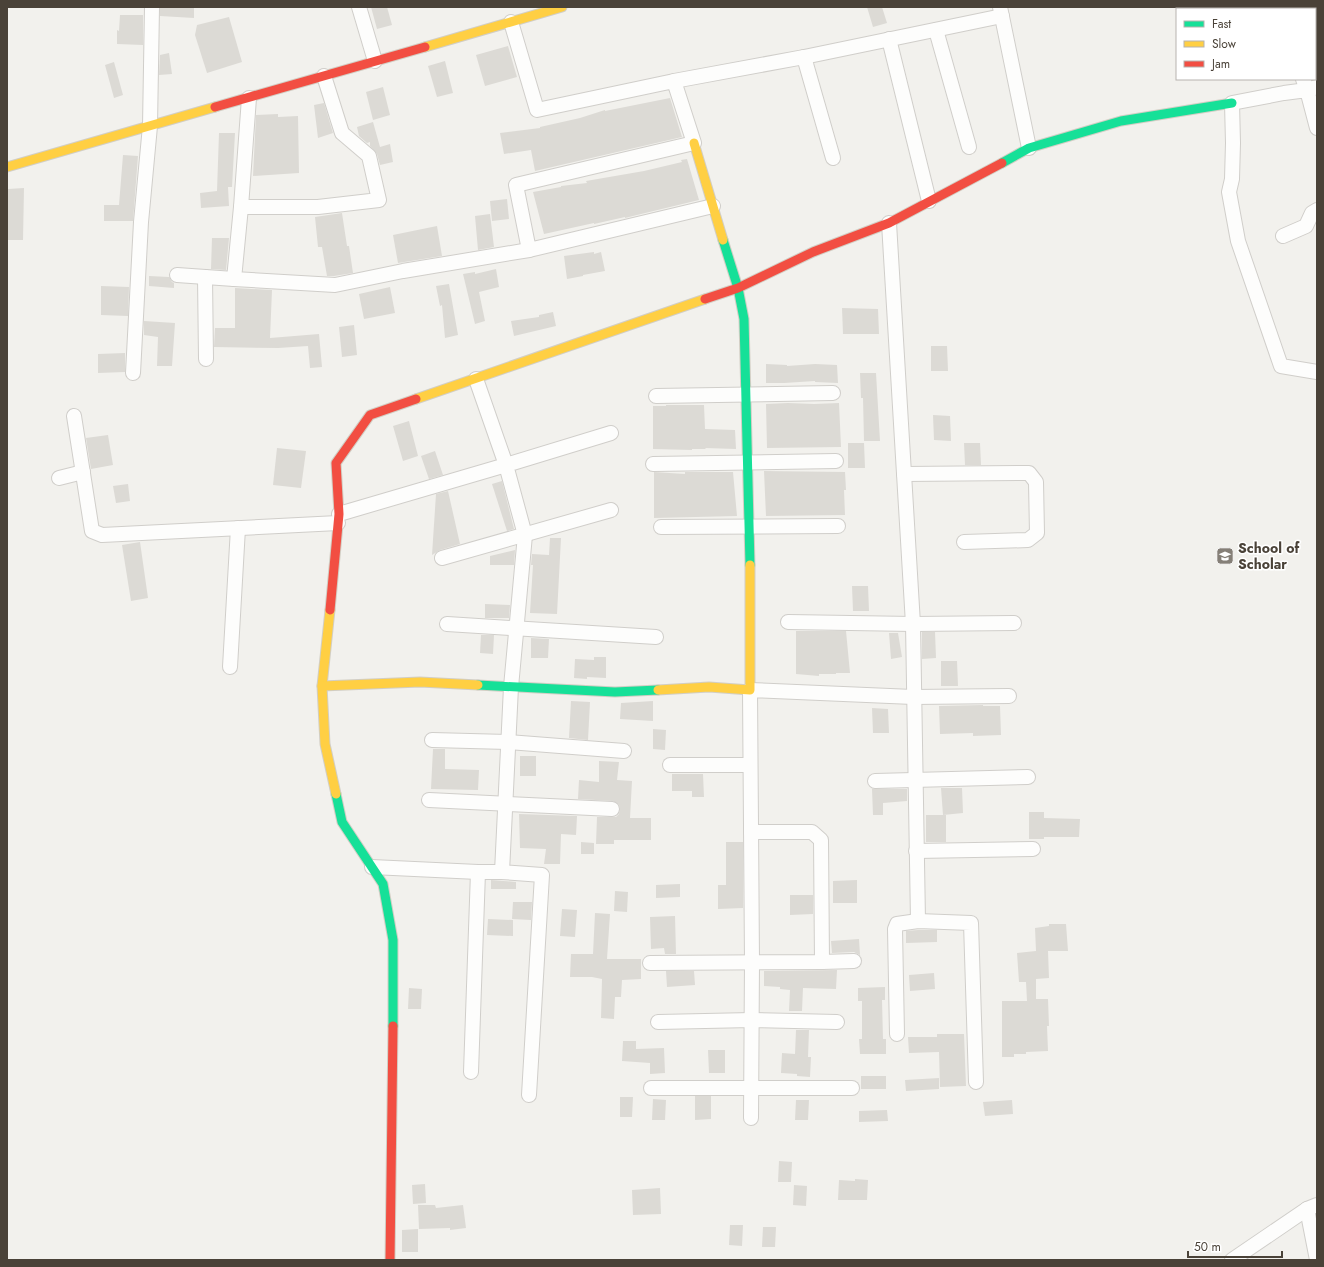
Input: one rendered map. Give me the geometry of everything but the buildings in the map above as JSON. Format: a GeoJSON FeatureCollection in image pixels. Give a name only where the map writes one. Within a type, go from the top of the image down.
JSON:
{"type":"FeatureCollection","features":[{"type":"Feature","properties":{"kind":"street"},"geometry":{"type":"LineString","coordinates":[[133,373],[141,222],[150,126],[152,7]]}},
{"type":"Feature","properties":{"kind":"street"},"geometry":{"type":"LineString","coordinates":[[358,7],[375,61]]}},
{"type":"Feature","properties":{"kind":"street"},"geometry":{"type":"LineString","coordinates":[[7,167],[562,7]]}},
{"type":"Feature","properties":{"kind":"street"},"geometry":{"type":"LineString","coordinates":[[511,22],[537,110],[674,81],[804,57],[936,30],[1001,12],[1029,148]]}},
{"type":"Feature","properties":{"kind":"street"},"geometry":{"type":"LineString","coordinates":[[936,30],[969,147]]}},
{"type":"Feature","properties":{"kind":"street"},"geometry":{"type":"LineString","coordinates":[[889,39],[929,201]]}},
{"type":"Feature","properties":{"kind":"street"},"geometry":{"type":"LineString","coordinates":[[804,57],[833,158]]}},
{"type":"Feature","properties":{"kind":"street"},"geometry":{"type":"LineString","coordinates":[[241,207],[318,207],[379,200],[369,156],[342,133],[324,76]]}},
{"type":"Feature","properties":{"kind":"street"},"geometry":{"type":"LineString","coordinates":[[674,81],[738,288],[744,319],[750,527],[752,962],[750,1118]]}},
{"type":"Feature","properties":{"kind":"street"},"geometry":{"type":"LineString","coordinates":[[390,1260],[393,940],[383,884],[342,822],[325,744],[322,686],[338,518],[336,463],[370,416],[738,288],[813,252],[889,223],[1029,148],[1121,121],[1232,104],[1309,85],[1317,128]]}},
{"type":"Feature","properties":{"kind":"street"},"geometry":{"type":"LineString","coordinates":[[234,279],[249,98]]}},
{"type":"Feature","properties":{"kind":"street"},"geometry":{"type":"LineString","coordinates":[[1232,104],[1232,179],[1229,192],[1238,241],[1281,366],[1317,372]]}},
{"type":"Feature","properties":{"kind":"street"},"geometry":{"type":"LineString","coordinates":[[529,250],[516,185],[694,143]]}},
{"type":"Feature","properties":{"kind":"street"},"geometry":{"type":"LineString","coordinates":[[178,275],[335,285],[403,271],[529,250],[713,206]]}},
{"type":"Feature","properties":{"kind":"street"},"geometry":{"type":"LineString","coordinates":[[1283,236],[1306,226],[1312,213],[1317,210]]}},
{"type":"Feature","properties":{"kind":"street"},"geometry":{"type":"LineString","coordinates":[[889,223],[913,624],[914,780],[918,921]]}},
{"type":"Feature","properties":{"kind":"street"},"geometry":{"type":"LineString","coordinates":[[205,277],[206,359]]}},
{"type":"Feature","properties":{"kind":"street"},"geometry":{"type":"LineString","coordinates":[[476,379],[506,465],[525,535],[511,687],[502,872]]}},
{"type":"Feature","properties":{"kind":"street"},"geometry":{"type":"LineString","coordinates":[[656,396],[833,393]]}},
{"type":"Feature","properties":{"kind":"street"},"geometry":{"type":"LineString","coordinates":[[74,416],[92,531],[102,535],[238,528],[338,518],[611,433]]}},
{"type":"Feature","properties":{"kind":"street"},"geometry":{"type":"LineString","coordinates":[[653,464],[836,461]]}},
{"type":"Feature","properties":{"kind":"street"},"geometry":{"type":"LineString","coordinates":[[60,478],[83,472]]}},
{"type":"Feature","properties":{"kind":"street"},"geometry":{"type":"LineString","coordinates":[[904,474],[1029,473],[1036,482],[1037,534],[1028,540],[964,542]]}},
{"type":"Feature","properties":{"kind":"street"},"geometry":{"type":"LineString","coordinates":[[442,558],[612,510]]}},
{"type":"Feature","properties":{"kind":"street"},"geometry":{"type":"LineString","coordinates":[[661,527],[838,526]]}},
{"type":"Feature","properties":{"kind":"street"},"geometry":{"type":"LineString","coordinates":[[230,667],[238,528]]}},
{"type":"Feature","properties":{"kind":"street"},"geometry":{"type":"LineString","coordinates":[[788,622],[913,624],[1014,622]]}},
{"type":"Feature","properties":{"kind":"street"},"geometry":{"type":"LineString","coordinates":[[447,624],[656,637]]}},
{"type":"Feature","properties":{"kind":"street"},"geometry":{"type":"LineString","coordinates":[[322,686],[420,682],[615,692],[709,687],[913,697],[1009,696]]}},
{"type":"Feature","properties":{"kind":"street"},"geometry":{"type":"LineString","coordinates":[[432,740],[508,742],[624,751]]}},
{"type":"Feature","properties":{"kind":"street"},"geometry":{"type":"LineString","coordinates":[[670,765],[750,765]]}},
{"type":"Feature","properties":{"kind":"street"},"geometry":{"type":"LineString","coordinates":[[875,781],[1028,777]]}},
{"type":"Feature","properties":{"kind":"street"},"geometry":{"type":"LineString","coordinates":[[429,800],[612,809]]}},
{"type":"Feature","properties":{"kind":"street"},"geometry":{"type":"LineString","coordinates":[[751,832],[812,832],[821,840],[822,962]]}},
{"type":"Feature","properties":{"kind":"street"},"geometry":{"type":"LineString","coordinates":[[916,851],[1033,848]]}},
{"type":"Feature","properties":{"kind":"street"},"geometry":{"type":"LineString","coordinates":[[372,867],[542,875],[529,1095]]}},
{"type":"Feature","properties":{"kind":"street"},"geometry":{"type":"LineString","coordinates":[[471,1072],[478,872]]}},
{"type":"Feature","properties":{"kind":"street"},"geometry":{"type":"LineString","coordinates":[[897,1034],[895,929],[897,924],[918,921],[971,923],[976,1082]]}},
{"type":"Feature","properties":{"kind":"street"},"geometry":{"type":"LineString","coordinates":[[650,963],[854,961]]}},
{"type":"Feature","properties":{"kind":"street"},"geometry":{"type":"LineString","coordinates":[[658,1022],[752,1020],[836,1022]]}},
{"type":"Feature","properties":{"kind":"street"},"geometry":{"type":"LineString","coordinates":[[651,1088],[852,1088]]}},
{"type":"Feature","properties":{"kind":"street"},"geometry":{"type":"LineString","coordinates":[[1232,1260],[1312,1207],[1317,1260]]}},
{"type":"Feature","properties":{"kind":"traffic: fast"},"geometry":{"type":"LineString","coordinates":[[1002,163],[1029,148],[1121,121],[1232,103]]}},
{"type":"Feature","properties":{"kind":"traffic: fast"},"geometry":{"type":"LineString","coordinates":[[723,240],[738,288],[744,319],[750,565]]}},
{"type":"Feature","properties":{"kind":"traffic: fast"},"geometry":{"type":"LineString","coordinates":[[478,685],[615,692],[658,690]]}},
{"type":"Feature","properties":{"kind":"traffic: fast"},"geometry":{"type":"LineString","coordinates":[[336,794],[342,822],[383,884],[393,940],[393,1026]]}},
{"type":"Feature","properties":{"kind":"traffic: slow"},"geometry":{"type":"LineString","coordinates":[[425,47],[562,7]]}},
{"type":"Feature","properties":{"kind":"traffic: slow"},"geometry":{"type":"LineString","coordinates":[[7,167],[215,107]]}},
{"type":"Feature","properties":{"kind":"traffic: slow"},"geometry":{"type":"LineString","coordinates":[[694,143],[723,240]]}},
{"type":"Feature","properties":{"kind":"traffic: slow"},"geometry":{"type":"LineString","coordinates":[[416,399],[705,299]]}},
{"type":"Feature","properties":{"kind":"traffic: slow"},"geometry":{"type":"LineString","coordinates":[[658,690],[709,687],[750,690],[750,565]]}},
{"type":"Feature","properties":{"kind":"traffic: slow"},"geometry":{"type":"LineString","coordinates":[[330,610],[322,686],[325,744],[336,794]]}},
{"type":"Feature","properties":{"kind":"traffic: slow"},"geometry":{"type":"LineString","coordinates":[[322,686],[420,682],[478,685]]}},
{"type":"Feature","properties":{"kind":"traffic: jam"},"geometry":{"type":"LineString","coordinates":[[215,107],[425,47]]}},
{"type":"Feature","properties":{"kind":"traffic: jam"},"geometry":{"type":"LineString","coordinates":[[705,299],[738,288],[813,252],[889,223],[1002,163]]}},
{"type":"Feature","properties":{"kind":"traffic: jam"},"geometry":{"type":"LineString","coordinates":[[330,610],[339,514],[336,463],[370,415],[416,399]]}},
{"type":"Feature","properties":{"kind":"traffic: jam"},"geometry":{"type":"LineString","coordinates":[[390,1260],[393,1026]]}},
{"type":"Feature","properties":{"kind":"place","name":"School of Scholar"},"geometry":{"type":"Point","coordinates":[1225,556]}}]}
